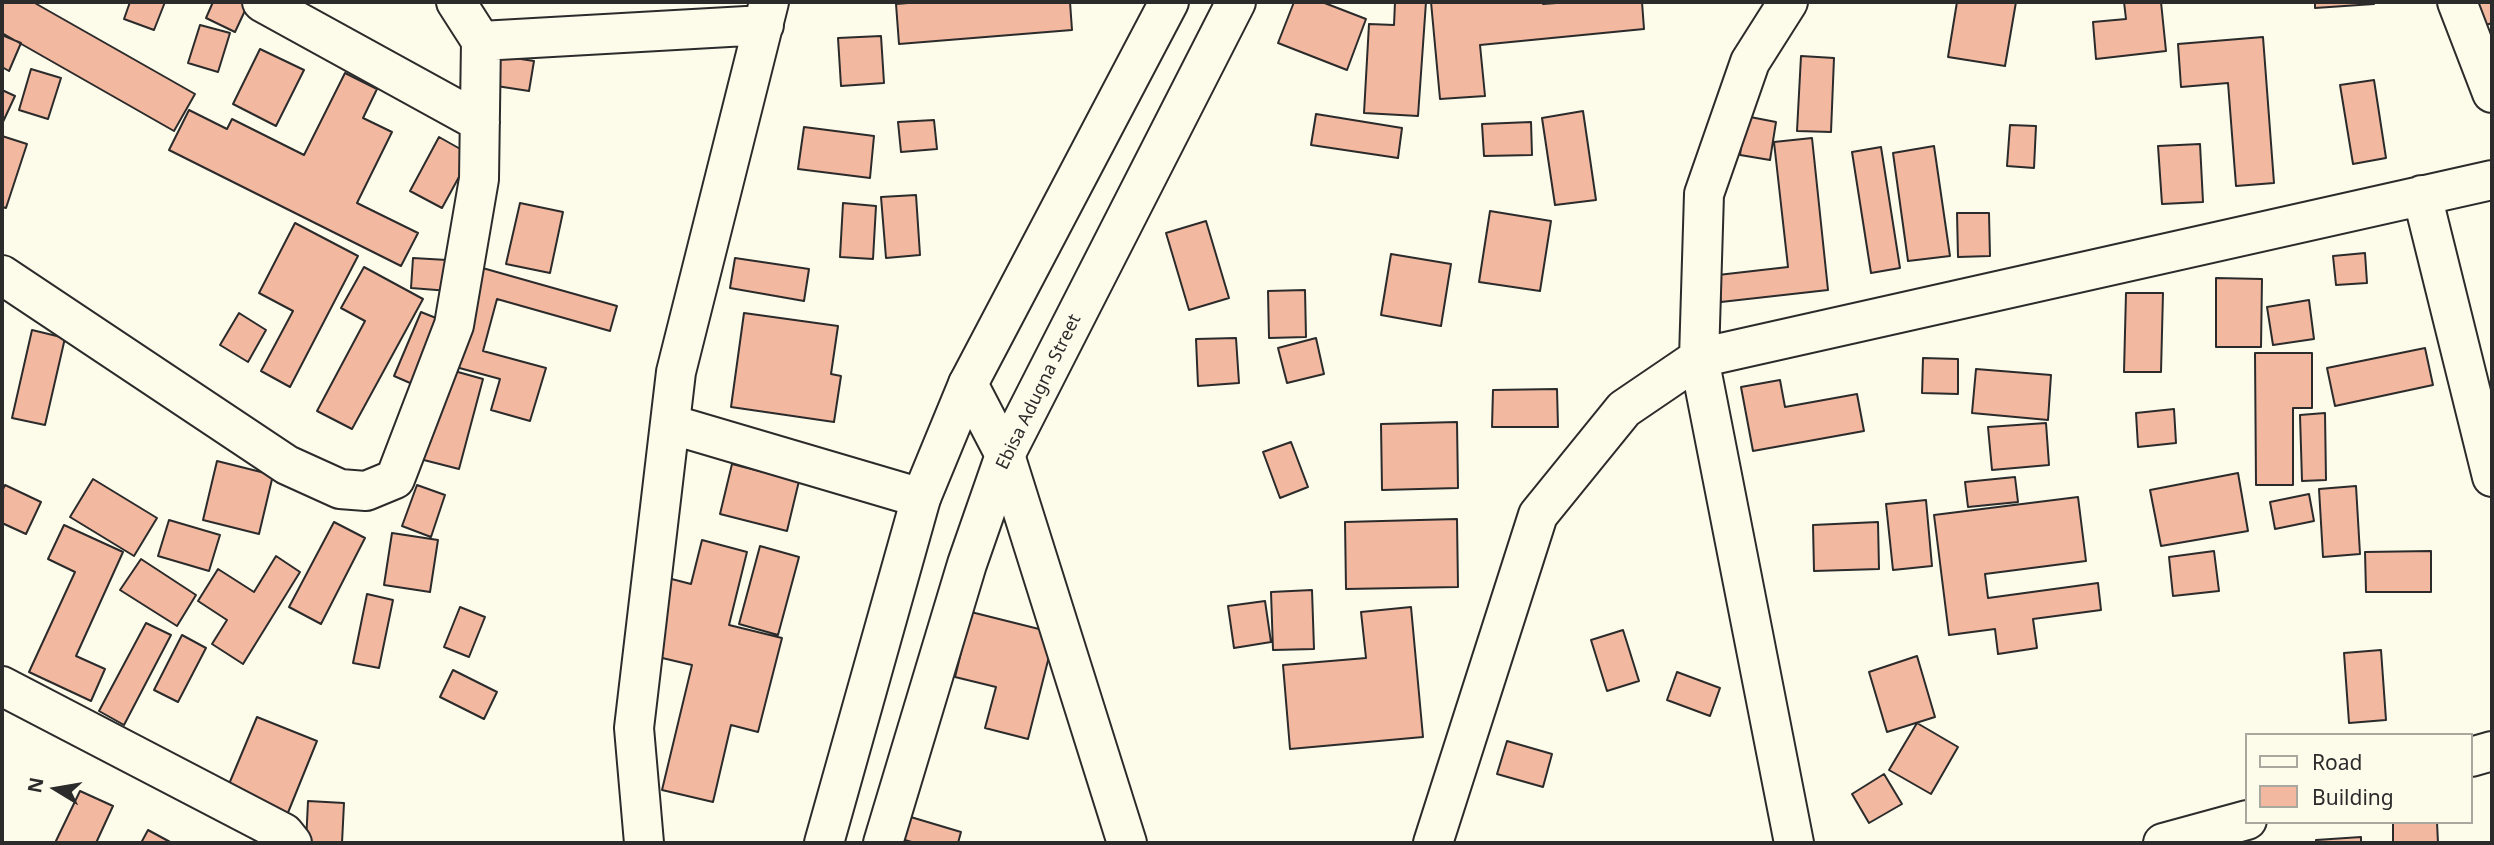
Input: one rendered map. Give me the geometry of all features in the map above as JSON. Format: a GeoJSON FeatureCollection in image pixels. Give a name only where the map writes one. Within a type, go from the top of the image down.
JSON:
{"type":"FeatureCollection","features":[{"type":"Feature","properties":{"kind":"street"},"geometry":{"type":"LineString","coordinates":[[262,2],[480,122]]}},
{"type":"Feature","properties":{"kind":"street"},"geometry":{"type":"LineString","coordinates":[[2,275],[287,465],[340,489],[366,491],[395,479],[454,326],[479,179],[481,41],[456,2]]}},
{"type":"Feature","properties":{"kind":"street"},"geometry":{"type":"LineString","coordinates":[[824,843],[921,498],[968,384],[1170,2]]}},
{"type":"Feature","properties":{"kind":"street","name":"Ebisa Adugna Street"},"geometry":{"type":"LineString","coordinates":[[884,843],[967,564],[1005,456],[1236,2]]}},
{"type":"Feature","properties":{"kind":"street"},"geometry":{"type":"LineString","coordinates":[[1788,2],[1750,62],[1704,194],[1699,358],[1794,843]]}},
{"type":"Feature","properties":{"kind":"street"},"geometry":{"type":"LineString","coordinates":[[2457,2],[2492,93]]}},
{"type":"Feature","properties":{"kind":"street"},"geometry":{"type":"LineString","coordinates":[[481,41],[766,13],[676,372],[634,728],[644,843]]}},
{"type":"Feature","properties":{"kind":"street"},"geometry":{"type":"LineString","coordinates":[[1433,843],[1538,515],[1624,409],[1699,358],[2492,180]]}},
{"type":"Feature","properties":{"kind":"street"},"geometry":{"type":"LineString","coordinates":[[2422,195],[2492,477]]}},
{"type":"Feature","properties":{"kind":"street"},"geometry":{"type":"LineString","coordinates":[[968,384],[1005,456],[1127,843]]}},
{"type":"Feature","properties":{"kind":"street"},"geometry":{"type":"LineString","coordinates":[[670,424],[921,498]]}},
{"type":"Feature","properties":{"kind":"street"},"geometry":{"type":"LineString","coordinates":[[2,686],[284,833],[292,843]]}},
{"type":"Feature","properties":{"kind":"street"},"geometry":{"type":"LineString","coordinates":[[2473,756],[2492,751]]}},
{"type":"Feature","properties":{"kind":"street"},"geometry":{"type":"LineString","coordinates":[[2163,843],[2246,820]]}},
{"type":"Feature","properties":{"kind":"building"},"geometry":{"type":"Polygon","coordinates":[[[2,2],[33,2],[195,94],[174,131],[2,33],[2,2]]]}},
{"type":"Feature","properties":{"kind":"building"},"geometry":{"type":"Polygon","coordinates":[[[130,2],[165,2],[154,30],[124,19],[130,2]]]}},
{"type":"Feature","properties":{"kind":"building"},"geometry":{"type":"Polygon","coordinates":[[[213,2],[249,2],[235,32],[206,18],[213,2]]]}},
{"type":"Feature","properties":{"kind":"building"},"geometry":{"type":"Polygon","coordinates":[[[1070,2],[1072,30],[899,44],[896,4],[1070,2]]]}},
{"type":"Feature","properties":{"kind":"building"},"geometry":{"type":"Polygon","coordinates":[[[1294,2],[1322,2],[1366,19],[1347,70],[1278,43],[1294,2]]]}},
{"type":"Feature","properties":{"kind":"building"},"geometry":{"type":"Polygon","coordinates":[[[1395,2],[1426,2],[1418,116],[1364,113],[1369,24],[1394,25],[1395,2]]]}},
{"type":"Feature","properties":{"kind":"building"},"geometry":{"type":"Polygon","coordinates":[[[1431,2],[1642,2],[1644,29],[1480,45],[1485,96],[1440,99],[1431,2]]]}},
{"type":"Feature","properties":{"kind":"building"},"geometry":{"type":"Polygon","coordinates":[[[1957,2],[2016,2],[2005,66],[1948,57],[1957,2]]]}},
{"type":"Feature","properties":{"kind":"building"},"geometry":{"type":"Polygon","coordinates":[[[2124,2],[2161,2],[2166,51],[2096,59],[2093,22],[2126,19],[2124,2]]]}},
{"type":"Feature","properties":{"kind":"building"},"geometry":{"type":"Polygon","coordinates":[[[2315,2],[2374,2],[2374,4],[2315,8],[2315,2]]]}},
{"type":"Feature","properties":{"kind":"building"},"geometry":{"type":"Polygon","coordinates":[[[2477,2],[2492,2],[2492,23],[2486,25],[2477,2]]]}},
{"type":"Feature","properties":{"kind":"building"},"geometry":{"type":"Polygon","coordinates":[[[200,25],[230,33],[218,72],[188,63],[200,25]]]}},
{"type":"Feature","properties":{"kind":"building"},"geometry":{"type":"Polygon","coordinates":[[[2,35],[21,43],[9,71],[2,67],[2,35]]]}},
{"type":"Feature","properties":{"kind":"building"},"geometry":{"type":"Polygon","coordinates":[[[881,36],[884,83],[841,86],[838,38],[881,36]]]}},
{"type":"Feature","properties":{"kind":"building"},"geometry":{"type":"Polygon","coordinates":[[[2263,37],[2274,183],[2236,186],[2228,83],[2181,87],[2178,44],[2263,37]]]}},
{"type":"Feature","properties":{"kind":"building"},"geometry":{"type":"Polygon","coordinates":[[[260,49],[304,70],[276,126],[233,104],[260,49]]]}},
{"type":"Feature","properties":{"kind":"building"},"geometry":{"type":"Polygon","coordinates":[[[481,53],[534,61],[529,91],[477,83],[481,53]]]}},
{"type":"Feature","properties":{"kind":"building"},"geometry":{"type":"Polygon","coordinates":[[[1801,56],[1834,58],[1831,132],[1797,131],[1801,56]]]}},
{"type":"Feature","properties":{"kind":"building"},"geometry":{"type":"Polygon","coordinates":[[[31,69],[61,78],[48,119],[19,110],[31,69]]]}},
{"type":"Feature","properties":{"kind":"building"},"geometry":{"type":"Polygon","coordinates":[[[345,73],[377,89],[363,118],[392,132],[357,203],[418,233],[401,266],[169,150],[189,110],[227,129],[232,119],[304,155],[345,73]]]}},
{"type":"Feature","properties":{"kind":"building"},"geometry":{"type":"Polygon","coordinates":[[[2374,80],[2386,158],[2353,164],[2340,85],[2374,80]]]}},
{"type":"Feature","properties":{"kind":"building"},"geometry":{"type":"Polygon","coordinates":[[[2,90],[15,96],[2,124],[2,90]]]}},
{"type":"Feature","properties":{"kind":"building"},"geometry":{"type":"Polygon","coordinates":[[[1583,111],[1596,200],[1555,205],[1542,118],[1583,111]]]}},
{"type":"Feature","properties":{"kind":"building"},"geometry":{"type":"Polygon","coordinates":[[[1316,114],[1402,128],[1398,158],[1311,145],[1316,114]]]}},
{"type":"Feature","properties":{"kind":"building"},"geometry":{"type":"Polygon","coordinates":[[[1745,116],[1776,122],[1770,160],[1740,155],[1745,116]]]}},
{"type":"Feature","properties":{"kind":"building"},"geometry":{"type":"Polygon","coordinates":[[[934,120],[937,149],[901,152],[898,122],[934,120]]]}},
{"type":"Feature","properties":{"kind":"building"},"geometry":{"type":"Polygon","coordinates":[[[1531,122],[1532,155],[1484,156],[1482,124],[1531,122]]]}},
{"type":"Feature","properties":{"kind":"building"},"geometry":{"type":"Polygon","coordinates":[[[2010,125],[2036,126],[2034,168],[2007,166],[2010,125]]]}},
{"type":"Feature","properties":{"kind":"building"},"geometry":{"type":"Polygon","coordinates":[[[804,127],[874,136],[870,178],[798,169],[804,127]]]}},
{"type":"Feature","properties":{"kind":"building"},"geometry":{"type":"Polygon","coordinates":[[[2,136],[27,144],[6,208],[2,207],[2,136]]]}},
{"type":"Feature","properties":{"kind":"building"},"geometry":{"type":"Polygon","coordinates":[[[439,137],[471,155],[442,208],[410,191],[439,137]]]}},
{"type":"Feature","properties":{"kind":"building"},"geometry":{"type":"Polygon","coordinates":[[[1812,138],[1828,290],[1721,302],[1718,275],[1788,267],[1774,142],[1812,138]]]}},
{"type":"Feature","properties":{"kind":"building"},"geometry":{"type":"Polygon","coordinates":[[[2200,144],[2203,202],[2162,204],[2158,146],[2200,144]]]}},
{"type":"Feature","properties":{"kind":"building"},"geometry":{"type":"Polygon","coordinates":[[[1934,146],[1950,256],[1908,261],[1893,153],[1934,146]]]}},
{"type":"Feature","properties":{"kind":"building"},"geometry":{"type":"Polygon","coordinates":[[[1881,147],[1900,268],[1871,273],[1852,152],[1881,147]]]}},
{"type":"Feature","properties":{"kind":"building"},"geometry":{"type":"Polygon","coordinates":[[[916,195],[920,255],[886,258],[881,197],[916,195]]]}},
{"type":"Feature","properties":{"kind":"building"},"geometry":{"type":"Polygon","coordinates":[[[520,203],[563,212],[550,273],[506,264],[520,203]]]}},
{"type":"Feature","properties":{"kind":"building"},"geometry":{"type":"Polygon","coordinates":[[[843,203],[876,206],[873,259],[840,257],[843,203]]]}},
{"type":"Feature","properties":{"kind":"building"},"geometry":{"type":"Polygon","coordinates":[[[1490,211],[1551,221],[1540,291],[1479,282],[1490,211]]]}},
{"type":"Feature","properties":{"kind":"building"},"geometry":{"type":"Polygon","coordinates":[[[1957,213],[1989,213],[1990,256],[1958,257],[1957,213]]]}},
{"type":"Feature","properties":{"kind":"building"},"geometry":{"type":"Polygon","coordinates":[[[1206,221],[1229,298],[1189,310],[1166,233],[1206,221]]]}},
{"type":"Feature","properties":{"kind":"building"},"geometry":{"type":"Polygon","coordinates":[[[295,223],[358,256],[290,387],[261,371],[293,311],[259,293],[295,223]]]}},
{"type":"Feature","properties":{"kind":"building"},"geometry":{"type":"Polygon","coordinates":[[[2365,253],[2367,283],[2336,285],[2333,256],[2365,253]]]}},
{"type":"Feature","properties":{"kind":"building"},"geometry":{"type":"Polygon","coordinates":[[[1391,254],[1451,264],[1441,326],[1381,315],[1391,254]]]}},
{"type":"Feature","properties":{"kind":"building"},"geometry":{"type":"Polygon","coordinates":[[[413,258],[464,261],[462,292],[411,288],[413,258]]]}},
{"type":"Feature","properties":{"kind":"building"},"geometry":{"type":"Polygon","coordinates":[[[735,258],[809,269],[804,301],[730,288],[735,258]]]}},
{"type":"Feature","properties":{"kind":"building"},"geometry":{"type":"Polygon","coordinates":[[[364,267],[423,299],[352,429],[317,411],[365,321],[341,308],[364,267]]]}},
{"type":"Feature","properties":{"kind":"building"},"geometry":{"type":"Polygon","coordinates":[[[479,267],[617,306],[610,331],[497,299],[483,351],[546,368],[530,421],[491,410],[500,379],[452,366],[479,267]]]}},
{"type":"Feature","properties":{"kind":"building"},"geometry":{"type":"Polygon","coordinates":[[[2216,278],[2262,279],[2261,347],[2216,347],[2216,278]]]}},
{"type":"Feature","properties":{"kind":"building"},"geometry":{"type":"Polygon","coordinates":[[[1305,290],[1306,337],[1269,338],[1268,291],[1305,290]]]}},
{"type":"Feature","properties":{"kind":"building"},"geometry":{"type":"Polygon","coordinates":[[[2126,293],[2163,293],[2161,372],[2124,372],[2126,293]]]}},
{"type":"Feature","properties":{"kind":"building"},"geometry":{"type":"Polygon","coordinates":[[[2309,300],[2314,339],[2273,345],[2267,307],[2309,300]]]}},
{"type":"Feature","properties":{"kind":"building"},"geometry":{"type":"Polygon","coordinates":[[[421,312],[451,324],[424,389],[394,376],[421,312]]]}},
{"type":"Feature","properties":{"kind":"building"},"geometry":{"type":"Polygon","coordinates":[[[239,313],[266,330],[248,362],[220,345],[239,313]]]}},
{"type":"Feature","properties":{"kind":"building"},"geometry":{"type":"Polygon","coordinates":[[[744,313],[838,326],[831,374],[841,376],[834,422],[731,407],[744,313]]]}},
{"type":"Feature","properties":{"kind":"building"},"geometry":{"type":"Polygon","coordinates":[[[32,330],[65,338],[45,425],[12,418],[32,330]]]}},
{"type":"Feature","properties":{"kind":"building"},"geometry":{"type":"Polygon","coordinates":[[[1236,338],[1239,383],[1198,386],[1196,339],[1236,338]]]}},
{"type":"Feature","properties":{"kind":"building"},"geometry":{"type":"Polygon","coordinates":[[[1316,338],[1324,374],[1287,383],[1278,348],[1316,338]]]}},
{"type":"Feature","properties":{"kind":"building"},"geometry":{"type":"Polygon","coordinates":[[[2425,348],[2433,385],[2335,406],[2327,368],[2425,348]]]}},
{"type":"Feature","properties":{"kind":"building"},"geometry":{"type":"Polygon","coordinates":[[[2255,353],[2312,353],[2312,408],[2293,408],[2293,485],[2256,485],[2255,353]]]}},
{"type":"Feature","properties":{"kind":"building"},"geometry":{"type":"Polygon","coordinates":[[[1923,358],[1958,359],[1958,394],[1922,393],[1923,358]]]}},
{"type":"Feature","properties":{"kind":"building"},"geometry":{"type":"Polygon","coordinates":[[[440,367],[483,379],[459,469],[416,458],[440,367]]]}},
{"type":"Feature","properties":{"kind":"building"},"geometry":{"type":"Polygon","coordinates":[[[1976,369],[2051,375],[2048,420],[1972,413],[1976,369]]]}},
{"type":"Feature","properties":{"kind":"building"},"geometry":{"type":"Polygon","coordinates":[[[1780,380],[1785,407],[1857,394],[1864,431],[1753,451],[1741,387],[1780,380]]]}},
{"type":"Feature","properties":{"kind":"building"},"geometry":{"type":"Polygon","coordinates":[[[1557,389],[1558,427],[1492,427],[1493,390],[1557,389]]]}},
{"type":"Feature","properties":{"kind":"building"},"geometry":{"type":"Polygon","coordinates":[[[2174,409],[2176,443],[2138,447],[2136,413],[2174,409]]]}},
{"type":"Feature","properties":{"kind":"building"},"geometry":{"type":"Polygon","coordinates":[[[2325,413],[2326,480],[2302,481],[2300,415],[2325,413]]]}},
{"type":"Feature","properties":{"kind":"building"},"geometry":{"type":"Polygon","coordinates":[[[1457,422],[1458,488],[1382,490],[1381,424],[1457,422]]]}},
{"type":"Feature","properties":{"kind":"building"},"geometry":{"type":"Polygon","coordinates":[[[2046,423],[2049,465],[1992,470],[1988,427],[2046,423]]]}},
{"type":"Feature","properties":{"kind":"building"},"geometry":{"type":"Polygon","coordinates":[[[1291,442],[1308,487],[1280,498],[1263,452],[1291,442]]]}},
{"type":"Feature","properties":{"kind":"building"},"geometry":{"type":"Polygon","coordinates":[[[217,461],[273,475],[259,534],[203,520],[217,461]]]}},
{"type":"Feature","properties":{"kind":"building"},"geometry":{"type":"Polygon","coordinates":[[[732,464],[799,481],[787,531],[720,514],[732,464]]]}},
{"type":"Feature","properties":{"kind":"building"},"geometry":{"type":"Polygon","coordinates":[[[2238,473],[2248,531],[2161,546],[2150,490],[2238,473]]]}},
{"type":"Feature","properties":{"kind":"building"},"geometry":{"type":"Polygon","coordinates":[[[2015,477],[2018,502],[1968,507],[1965,482],[2015,477]]]}},
{"type":"Feature","properties":{"kind":"building"},"geometry":{"type":"Polygon","coordinates":[[[93,479],[157,518],[134,556],[70,517],[93,479]]]}},
{"type":"Feature","properties":{"kind":"building"},"geometry":{"type":"Polygon","coordinates":[[[5,485],[41,502],[26,534],[2,523],[2,491],[5,485]]]}},
{"type":"Feature","properties":{"kind":"building"},"geometry":{"type":"Polygon","coordinates":[[[417,485],[445,495],[431,537],[402,526],[417,485]]]}},
{"type":"Feature","properties":{"kind":"building"},"geometry":{"type":"Polygon","coordinates":[[[2356,486],[2360,554],[2323,557],[2319,489],[2356,486]]]}},
{"type":"Feature","properties":{"kind":"building"},"geometry":{"type":"Polygon","coordinates":[[[2309,494],[2314,521],[2275,529],[2270,502],[2309,494]]]}},
{"type":"Feature","properties":{"kind":"building"},"geometry":{"type":"Polygon","coordinates":[[[2078,497],[2086,561],[1985,574],[1988,598],[2098,583],[2101,610],[2033,619],[2037,648],[1998,654],[1995,629],[1949,635],[1934,515],[2078,497]]]}},
{"type":"Feature","properties":{"kind":"building"},"geometry":{"type":"Polygon","coordinates":[[[1926,500],[1932,566],[1893,570],[1886,504],[1926,500]]]}},
{"type":"Feature","properties":{"kind":"building"},"geometry":{"type":"Polygon","coordinates":[[[1457,519],[1458,587],[1346,589],[1345,522],[1457,519]]]}},
{"type":"Feature","properties":{"kind":"building"},"geometry":{"type":"Polygon","coordinates":[[[169,520],[220,535],[209,571],[158,556],[169,520]]]}},
{"type":"Feature","properties":{"kind":"building"},"geometry":{"type":"Polygon","coordinates":[[[334,522],[365,538],[321,624],[289,607],[334,522]]]}},
{"type":"Feature","properties":{"kind":"building"},"geometry":{"type":"Polygon","coordinates":[[[1878,522],[1879,569],[1814,571],[1813,525],[1878,522]]]}},
{"type":"Feature","properties":{"kind":"building"},"geometry":{"type":"Polygon","coordinates":[[[64,525],[123,552],[76,656],[105,669],[91,701],[29,672],[75,572],[48,559],[64,525]]]}},
{"type":"Feature","properties":{"kind":"building"},"geometry":{"type":"Polygon","coordinates":[[[392,533],[438,540],[430,592],[384,585],[392,533]]]}},
{"type":"Feature","properties":{"kind":"building"},"geometry":{"type":"Polygon","coordinates":[[[702,540],[747,552],[729,625],[782,638],[758,732],[731,725],[713,802],[662,790],[692,665],[641,653],[660,576],[691,584],[702,540]]]}},
{"type":"Feature","properties":{"kind":"building"},"geometry":{"type":"Polygon","coordinates":[[[760,546],[799,557],[778,635],[739,624],[760,546]]]}},
{"type":"Feature","properties":{"kind":"building"},"geometry":{"type":"Polygon","coordinates":[[[2214,551],[2219,591],[2173,596],[2169,557],[2214,551]]]}},
{"type":"Feature","properties":{"kind":"building"},"geometry":{"type":"Polygon","coordinates":[[[2431,551],[2431,592],[2366,592],[2365,552],[2431,551]]]}},
{"type":"Feature","properties":{"kind":"building"},"geometry":{"type":"Polygon","coordinates":[[[276,556],[300,572],[243,664],[212,644],[227,620],[198,601],[218,569],[254,592],[276,556]]]}},
{"type":"Feature","properties":{"kind":"building"},"geometry":{"type":"Polygon","coordinates":[[[141,559],[196,595],[177,626],[120,590],[141,559]]]}},
{"type":"Feature","properties":{"kind":"building"},"geometry":{"type":"Polygon","coordinates":[[[1312,590],[1314,649],[1273,650],[1271,592],[1312,590]]]}},
{"type":"Feature","properties":{"kind":"building"},"geometry":{"type":"Polygon","coordinates":[[[367,594],[393,600],[379,668],[353,663],[367,594]]]}},
{"type":"Feature","properties":{"kind":"building"},"geometry":{"type":"Polygon","coordinates":[[[1265,601],[1271,642],[1234,648],[1228,606],[1265,601]]]}},
{"type":"Feature","properties":{"kind":"building"},"geometry":{"type":"Polygon","coordinates":[[[460,607],[485,617],[469,657],[444,647],[460,607]]]}},
{"type":"Feature","properties":{"kind":"building"},"geometry":{"type":"Polygon","coordinates":[[[1411,607],[1423,737],[1290,749],[1283,665],[1366,658],[1361,612],[1411,607]]]}},
{"type":"Feature","properties":{"kind":"building"},"geometry":{"type":"Polygon","coordinates":[[[971,612],[1055,633],[1028,739],[985,728],[996,687],[955,677],[971,612]]]}},
{"type":"Feature","properties":{"kind":"building"},"geometry":{"type":"Polygon","coordinates":[[[146,623],[171,635],[124,725],[99,711],[146,623]]]}},
{"type":"Feature","properties":{"kind":"building"},"geometry":{"type":"Polygon","coordinates":[[[1623,630],[1639,681],[1607,691],[1591,640],[1623,630]]]}},
{"type":"Feature","properties":{"kind":"building"},"geometry":{"type":"Polygon","coordinates":[[[182,635],[206,648],[178,702],[154,690],[182,635]]]}},
{"type":"Feature","properties":{"kind":"building"},"geometry":{"type":"Polygon","coordinates":[[[2381,650],[2386,720],[2349,723],[2344,653],[2381,650]]]}},
{"type":"Feature","properties":{"kind":"building"},"geometry":{"type":"Polygon","coordinates":[[[1917,656],[1935,717],[1887,732],[1869,672],[1917,656]]]}},
{"type":"Feature","properties":{"kind":"building"},"geometry":{"type":"Polygon","coordinates":[[[453,670],[497,692],[484,719],[440,697],[453,670]]]}},
{"type":"Feature","properties":{"kind":"building"},"geometry":{"type":"Polygon","coordinates":[[[1677,672],[1720,688],[1710,716],[1667,700],[1677,672]]]}},
{"type":"Feature","properties":{"kind":"building"},"geometry":{"type":"Polygon","coordinates":[[[257,717],[317,741],[285,820],[224,796],[257,717]]]}},
{"type":"Feature","properties":{"kind":"building"},"geometry":{"type":"Polygon","coordinates":[[[1917,723],[1958,747],[1931,794],[1889,770],[1917,723]]]}},
{"type":"Feature","properties":{"kind":"building"},"geometry":{"type":"Polygon","coordinates":[[[1507,741],[1552,754],[1543,787],[1497,774],[1507,741]]]}},
{"type":"Feature","properties":{"kind":"building"},"geometry":{"type":"Polygon","coordinates":[[[1884,774],[1902,804],[1869,823],[1852,794],[1884,774]]]}},
{"type":"Feature","properties":{"kind":"building"},"geometry":{"type":"Polygon","coordinates":[[[80,791],[113,806],[96,843],[55,843],[80,791]]]}},
{"type":"Feature","properties":{"kind":"building"},"geometry":{"type":"Polygon","coordinates":[[[308,801],[344,803],[342,843],[306,843],[308,801]]]}},
{"type":"Feature","properties":{"kind":"building"},"geometry":{"type":"Polygon","coordinates":[[[904,815],[961,832],[958,843],[915,843],[898,838],[904,815]]]}},
{"type":"Feature","properties":{"kind":"building"},"geometry":{"type":"Polygon","coordinates":[[[2393,824],[2437,824],[2438,843],[2393,843],[2393,824]]]}},
{"type":"Feature","properties":{"kind":"building"},"geometry":{"type":"Polygon","coordinates":[[[148,830],[172,843],[141,843],[148,830]]]}},
{"type":"Feature","properties":{"kind":"building"},"geometry":{"type":"Polygon","coordinates":[[[2361,837],[2361,843],[2316,843],[2316,840],[2361,837]]]}}]}
